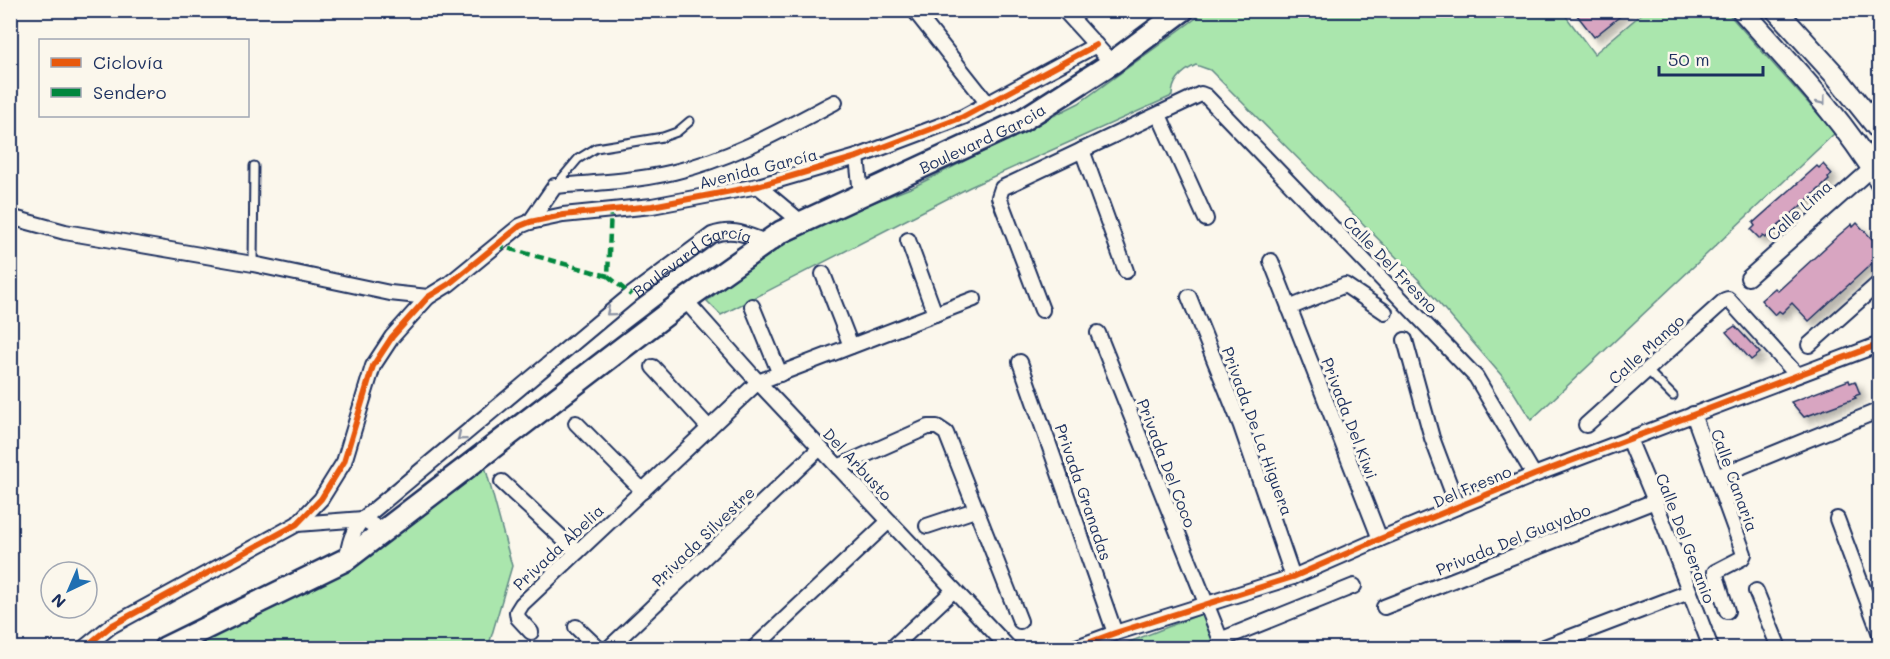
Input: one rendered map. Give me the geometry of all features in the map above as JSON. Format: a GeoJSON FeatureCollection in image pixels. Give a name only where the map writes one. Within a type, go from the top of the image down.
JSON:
{"type":"FeatureCollection","features":[{"type":"Feature","properties":{"kind":"main road","name":"Boulevard Garcia"},"geometry":{"type":"LineString","coordinates":[[766,242],[780,232],[861,194],[969,130],[1022,121],[1112,63],[1183,10]]}},
{"type":"Feature","properties":{"kind":"main road","name":"Boulevard García"},"geometry":{"type":"LineString","coordinates":[[165,648],[347,559],[685,300],[766,242]]}},
{"type":"Feature","properties":{"kind":"street"},"geometry":{"type":"LineString","coordinates":[[914,10],[989,105]]}},
{"type":"Feature","properties":{"kind":"street"},"geometry":{"type":"LineString","coordinates":[[1064,10],[1112,63]]}},
{"type":"Feature","properties":{"kind":"street"},"geometry":{"type":"LineString","coordinates":[[1742,10],[1816,93],[1851,137],[1876,175]]}},
{"type":"Feature","properties":{"kind":"street"},"geometry":{"type":"LineString","coordinates":[[1776,10],[1877,123]]}},
{"type":"Feature","properties":{"kind":"street","name":"Avenida García"},"geometry":{"type":"LineString","coordinates":[[297,524],[321,499],[344,462],[373,366],[392,337],[428,297],[449,284],[520,226],[563,215],[652,206],[758,186],[857,156],[969,130],[989,105],[1096,45]]}},
{"type":"Feature","properties":{"kind":"street","name":"Calle Del Fresno"},"geometry":{"type":"LineString","coordinates":[[1159,115],[1201,94],[1206,96],[1476,376],[1534,475]]}},
{"type":"Feature","properties":{"kind":"street"},"geometry":{"type":"LineString","coordinates":[[530,222],[555,186],[606,182],[673,172],[712,161],[782,130],[835,102]]}},
{"type":"Feature","properties":{"kind":"street"},"geometry":{"type":"LineString","coordinates":[[1042,310],[999,197],[1002,188],[1159,115],[1206,219]]}},
{"type":"Feature","properties":{"kind":"street"},"geometry":{"type":"LineString","coordinates":[[1082,150],[1126,271]]}},
{"type":"Feature","properties":{"kind":"street"},"geometry":{"type":"LineString","coordinates":[[857,156],[861,194]]}},
{"type":"Feature","properties":{"kind":"street","name":"Calle Lima"},"geometry":{"type":"LineString","coordinates":[[1748,278],[1876,175]]}},
{"type":"Feature","properties":{"kind":"street"},"geometry":{"type":"LineString","coordinates":[[758,186],[801,222]]}},
{"type":"Feature","properties":{"kind":"street"},"geometry":{"type":"LineString","coordinates":[[10,217],[65,232],[253,264],[390,293],[428,297]]}},
{"type":"Feature","properties":{"kind":"street","name":"Boulevard García"},"geometry":{"type":"LineString","coordinates":[[347,559],[349,543],[355,528],[363,519],[631,295],[712,235],[724,230],[766,242]]}},
{"type":"Feature","properties":{"kind":"street"},"geometry":{"type":"LineString","coordinates":[[908,240],[935,314]]}},
{"type":"Feature","properties":{"kind":"street","name":"Privada Del Kiwi"},"geometry":{"type":"LineString","coordinates":[[1271,261],[1380,539]]}},
{"type":"Feature","properties":{"kind":"street"},"geometry":{"type":"LineString","coordinates":[[823,274],[851,346]]}},
{"type":"Feature","properties":{"kind":"street"},"geometry":{"type":"LineString","coordinates":[[1809,345],[1880,282]]}},
{"type":"Feature","properties":{"kind":"street"},"geometry":{"type":"LineString","coordinates":[[1289,308],[1345,285],[1385,312]]}},
{"type":"Feature","properties":{"kind":"street","name":"Privada De La Higuera"},"geometry":{"type":"LineString","coordinates":[[1189,297],[1241,426],[1293,577]]}},
{"type":"Feature","properties":{"kind":"street"},"geometry":{"type":"LineString","coordinates":[[758,382],[974,299]]}},
{"type":"Feature","properties":{"kind":"street","name":"Calle Mango"},"geometry":{"type":"LineString","coordinates":[[1586,425],[1728,299],[1797,375]]}},
{"type":"Feature","properties":{"kind":"street","name":"Del Arbusto"},"geometry":{"type":"LineString","coordinates":[[685,300],[758,382],[1009,648]]}},
{"type":"Feature","properties":{"kind":"street"},"geometry":{"type":"LineString","coordinates":[[752,306],[780,374]]}},
{"type":"Feature","properties":{"kind":"street","name":"Privada Del Coco"},"geometry":{"type":"LineString","coordinates":[[1098,333],[1222,644]]}},
{"type":"Feature","properties":{"kind":"street"},"geometry":{"type":"LineString","coordinates":[[1405,340],[1432,438],[1458,507]]}},
{"type":"Feature","properties":{"kind":"street","name":"Del Fresno"},"geometry":{"type":"LineString","coordinates":[[1074,648],[1114,633],[1293,577],[1534,475],[1880,344]]}},
{"type":"Feature","properties":{"kind":"street","name":"Privada Granadas"},"geometry":{"type":"LineString","coordinates":[[1020,362],[1114,633]]}},
{"type":"Feature","properties":{"kind":"street"},"geometry":{"type":"LineString","coordinates":[[653,367],[709,428]]}},
{"type":"Feature","properties":{"kind":"street","name":"Privada Abelia"},"geometry":{"type":"LineString","coordinates":[[531,632],[518,618],[517,612],[522,604],[758,382]]}},
{"type":"Feature","properties":{"kind":"street"},"geometry":{"type":"LineString","coordinates":[[1716,477],[1880,410]]}},
{"type":"Feature","properties":{"kind":"street","name":"Calle Canaria"},"geometry":{"type":"LineString","coordinates":[[1693,414],[1744,554],[1742,558],[1715,572],[1727,611]]}},
{"type":"Feature","properties":{"kind":"street"},"geometry":{"type":"LineString","coordinates":[[576,423],[643,491]]}},
{"type":"Feature","properties":{"kind":"street"},"geometry":{"type":"LineString","coordinates":[[838,467],[928,427],[937,427],[946,433],[1020,621]]}},
{"type":"Feature","properties":{"kind":"street","name":"Calle Del Geranio"},"geometry":{"type":"LineString","coordinates":[[1629,439],[1711,648]]}},
{"type":"Feature","properties":{"kind":"street","name":"Privada Silvestre"},"geometry":{"type":"LineString","coordinates":[[609,648],[820,448]]}},
{"type":"Feature","properties":{"kind":"street"},"geometry":{"type":"LineString","coordinates":[[502,482],[577,552]]}},
{"type":"Feature","properties":{"kind":"street","name":"Privada Del Guayabo"},"geometry":{"type":"LineString","coordinates":[[1384,607],[1655,501]]}},
{"type":"Feature","properties":{"kind":"street"},"geometry":{"type":"LineString","coordinates":[[927,526],[975,510]]}},
{"type":"Feature","properties":{"kind":"street"},"geometry":{"type":"LineString","coordinates":[[84,648],[111,626],[297,524],[363,519],[384,532]]}},
{"type":"Feature","properties":{"kind":"street"},"geometry":{"type":"LineString","coordinates":[[1837,519],[1880,634]]}},
{"type":"Feature","properties":{"kind":"street"},"geometry":{"type":"LineString","coordinates":[[754,648],[889,521]]}},
{"type":"Feature","properties":{"kind":"street"},"geometry":{"type":"LineString","coordinates":[[1222,644],[1354,586]]}},
{"type":"Feature","properties":{"kind":"street"},"geometry":{"type":"LineString","coordinates":[[892,648],[954,590]]}},
{"type":"Feature","properties":{"kind":"street"},"geometry":{"type":"LineString","coordinates":[[1756,591],[1779,648]]}},
{"type":"Feature","properties":{"kind":"street"},"geometry":{"type":"LineString","coordinates":[[1542,648],[1689,592]]}},
{"type":"Feature","properties":{"kind":"street"},"geometry":{"type":"LineString","coordinates":[[576,627],[598,648]]}},
{"type":"Feature","properties":{"kind":"lane"},"geometry":{"type":"LineString","coordinates":[[555,186],[578,159],[596,148],[663,137],[677,132],[690,122]]}},
{"type":"Feature","properties":{"kind":"lane"},"geometry":{"type":"LineString","coordinates":[[253,264],[254,166]]}},
{"type":"Feature","properties":{"kind":"lane"},"geometry":{"type":"LineString","coordinates":[[1647,370],[1672,396]]}},
{"type":"Feature","properties":{"kind":"green space"},"geometry":{"type":"Polygon","coordinates":[[[1206,11],[1562,11],[1594,54],[1645,11],[1726,11],[1835,133],[1531,420],[1508,383],[1419,280],[1210,70],[1196,65],[1179,77],[1172,90],[1172,96],[970,187],[721,315],[707,301],[730,282],[788,242],[859,208],[913,187],[1079,103],[1206,11]]]}},
{"type":"Feature","properties":{"kind":"green space"},"geometry":{"type":"Polygon","coordinates":[[[485,466],[512,566],[488,648],[187,648],[485,466]]]}},
{"type":"Feature","properties":{"kind":"green space"},"geometry":{"type":"Polygon","coordinates":[[[1206,612],[1220,648],[1114,648],[1206,612]]]}},
{"type":"Feature","properties":{"kind":"building"},"geometry":{"type":"Polygon","coordinates":[[[1573,10],[1628,10],[1594,37],[1573,10]]]}},
{"type":"Feature","properties":{"kind":"building"},"geometry":{"type":"Polygon","coordinates":[[[1823,164],[1832,174],[1829,180],[1765,238],[1763,236],[1760,239],[1751,230],[1755,226],[1753,223],[1817,166],[1819,168],[1823,164]]]}},
{"type":"Feature","properties":{"kind":"building"},"geometry":{"type":"Polygon","coordinates":[[[1857,223],[1872,239],[1880,232],[1879,257],[1809,321],[1792,303],[1782,313],[1779,311],[1775,315],[1761,300],[1775,288],[1778,291],[1839,235],[1852,224],[1853,227],[1857,223]]]}},
{"type":"Feature","properties":{"kind":"building"},"geometry":{"type":"Polygon","coordinates":[[[1735,326],[1760,353],[1751,360],[1726,332],[1735,326]]]}},
{"type":"Feature","properties":{"kind":"building"},"geometry":{"type":"Polygon","coordinates":[[[1849,380],[1850,383],[1855,381],[1860,394],[1854,396],[1856,398],[1804,417],[1791,402],[1849,380]]]}},
{"type":"Feature","properties":{"kind":"marked path"},"geometry":{"type":"LineString","coordinates":[[496,245],[608,276],[611,209]]}},
{"type":"Feature","properties":{"kind":"marked path"},"geometry":{"type":"LineString","coordinates":[[608,276],[631,295]]}},
{"type":"Feature","properties":{"kind":"cycle path"},"geometry":{"type":"LineString","coordinates":[[84,648],[111,626],[297,524],[321,499],[344,462],[373,366],[392,337],[428,297],[449,284],[520,226],[563,215],[652,206],[758,186],[857,157],[963,117],[1096,45]]}},
{"type":"Feature","properties":{"kind":"cycle path"},"geometry":{"type":"LineString","coordinates":[[1074,648],[1293,577],[1534,475],[1880,344]]}}]}
